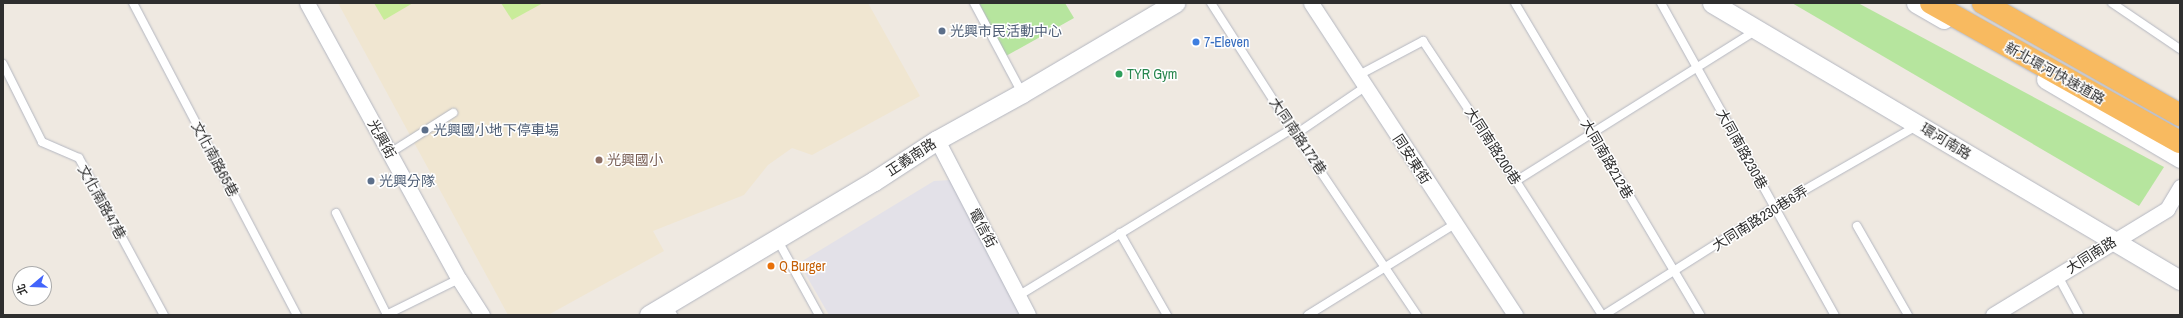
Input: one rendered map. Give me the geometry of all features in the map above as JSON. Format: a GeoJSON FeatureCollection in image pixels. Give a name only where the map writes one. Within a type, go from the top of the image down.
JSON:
{"type":"FeatureCollection","features":[{"type":"Feature","properties":{"kind":"highway","name":"新北環河快速道路"},"geometry":{"type":"LineString","coordinates":[[1931,3],[2180,142]]}},
{"type":"Feature","properties":{"kind":"highway","name":"新北環河快速道路"},"geometry":{"type":"LineString","coordinates":[[1984,3],[2180,114]]}},
{"type":"Feature","properties":{"kind":"street","name":"光興街"},"geometry":{"type":"LineString","coordinates":[[307,3],[459,279],[482,315]]}},
{"type":"Feature","properties":{"kind":"street","name":"正義南路"},"geometry":{"type":"LineString","coordinates":[[649,315],[670,310],[777,238],[874,181],[937,140],[1022,94],[1175,3]]}},
{"type":"Feature","properties":{"kind":"street","name":"同安東街"},"geometry":{"type":"LineString","coordinates":[[1311,3],[1454,224],[1515,315]]}},
{"type":"Feature","properties":{"kind":"street","name":"環河南路"},"geometry":{"type":"LineString","coordinates":[[1712,3],[2180,280]]}},
{"type":"Feature","properties":{"kind":"street"},"geometry":{"type":"LineString","coordinates":[[1916,3],[2180,158]]}},
{"type":"Feature","properties":{"kind":"street","name":"電信街"},"geometry":{"type":"LineString","coordinates":[[937,140],[1028,315]]}},
{"type":"Feature","properties":{"kind":"street","name":"大同南路"},"geometry":{"type":"LineString","coordinates":[[1993,315],[2167,208],[2180,187]]}},
{"type":"Feature","properties":{"kind":"lane","name":"文化南路65巷"},"geometry":{"type":"LineString","coordinates":[[133,3],[297,315]]}},
{"type":"Feature","properties":{"kind":"lane"},"geometry":{"type":"LineString","coordinates":[[974,3],[1022,94]]}},
{"type":"Feature","properties":{"kind":"lane","name":"大同南路172巷"},"geometry":{"type":"LineString","coordinates":[[1211,3],[1294,131],[1417,315]]}},
{"type":"Feature","properties":{"kind":"lane","name":"大同南路212巷"},"geometry":{"type":"LineString","coordinates":[[1515,3],[1673,273],[1700,315]]}},
{"type":"Feature","properties":{"kind":"lane","name":"大同南路230巷"},"geometry":{"type":"LineString","coordinates":[[1661,3],[1835,315]]}},
{"type":"Feature","properties":{"kind":"lane"},"geometry":{"type":"LineString","coordinates":[[2112,3],[2180,49]]}},
{"type":"Feature","properties":{"kind":"lane"},"geometry":{"type":"LineString","coordinates":[[1516,181],[1758,30]]}},
{"type":"Feature","properties":{"kind":"lane","name":"大同南路200巷"},"geometry":{"type":"LineString","coordinates":[[1361,81],[1423,41],[1603,315]]}},
{"type":"Feature","properties":{"kind":"lane","name":"文化南路47巷"},"geometry":{"type":"LineString","coordinates":[[3,64],[42,142],[78,158],[164,315]]}},
{"type":"Feature","properties":{"kind":"lane"},"geometry":{"type":"LineString","coordinates":[[1018,296],[1120,233],[1294,131],[1361,81]]}},
{"type":"Feature","properties":{"kind":"lane"},"geometry":{"type":"LineString","coordinates":[[390,153],[453,114]]}},
{"type":"Feature","properties":{"kind":"lane","name":"大同南路230巷6弄"},"geometry":{"type":"LineString","coordinates":[[1603,315],[1673,273],[1775,207],[1918,125]]}},
{"type":"Feature","properties":{"kind":"lane"},"geometry":{"type":"LineString","coordinates":[[336,213],[387,315],[459,279]]}},
{"type":"Feature","properties":{"kind":"lane"},"geometry":{"type":"LineString","coordinates":[[1308,315],[1454,224]]}},
{"type":"Feature","properties":{"kind":"lane"},"geometry":{"type":"LineString","coordinates":[[1857,226],[1908,315]]}},
{"type":"Feature","properties":{"kind":"lane"},"geometry":{"type":"LineString","coordinates":[[1120,233],[1167,315]]}},
{"type":"Feature","properties":{"kind":"lane"},"geometry":{"type":"LineString","coordinates":[[777,238],[819,315]]}},
{"type":"Feature","properties":{"kind":"lane"},"geometry":{"type":"LineString","coordinates":[[2058,276],[2079,315]]}},
{"type":"Feature","properties":{"kind":"shaded area","name":"光興國小"},"geometry":{"type":"Polygon","coordinates":[[[338,3],[868,3],[920,96],[812,155],[792,148],[768,165],[744,195],[653,231],[664,251],[548,315],[508,315],[338,3]]]}},
{"type":"Feature","properties":{"kind":"shaded area"},"geometry":{"type":"Polygon","coordinates":[[[951,180],[1022,315],[829,315],[799,263],[934,181],[951,180]]]}},
{"type":"Feature","properties":{"kind":"green space"},"geometry":{"type":"Polygon","coordinates":[[[374,3],[413,3],[384,20],[374,3]]]}},
{"type":"Feature","properties":{"kind":"green space"},"geometry":{"type":"Polygon","coordinates":[[[501,3],[543,3],[512,20],[501,3]]]}},
{"type":"Feature","properties":{"kind":"green space"},"geometry":{"type":"Polygon","coordinates":[[[979,3],[1065,3],[1074,18],[1006,56],[979,3]]]}},
{"type":"Feature","properties":{"kind":"green space"},"geometry":{"type":"Polygon","coordinates":[[[1792,3],[1858,3],[2164,167],[2139,206],[1792,3]]]}},
{"type":"Feature","properties":{"kind":"place","name":"光興市民活動中心"},"geometry":{"type":"Point","coordinates":[942,31]}},
{"type":"Feature","properties":{"kind":"place","name":"7-Eleven"},"geometry":{"type":"Point","coordinates":[1196,42]}},
{"type":"Feature","properties":{"kind":"place","name":"TYR Gym"},"geometry":{"type":"Point","coordinates":[1119,74]}},
{"type":"Feature","properties":{"kind":"place","name":"光興國小地下停車場"},"geometry":{"type":"Point","coordinates":[425,130]}},
{"type":"Feature","properties":{"kind":"place","name":"光興國小"},"geometry":{"type":"Point","coordinates":[599,160]}},
{"type":"Feature","properties":{"kind":"place","name":"光興分隊"},"geometry":{"type":"Point","coordinates":[371,181]}},
{"type":"Feature","properties":{"kind":"place","name":"Q Burger"},"geometry":{"type":"Point","coordinates":[771,266]}}]}
